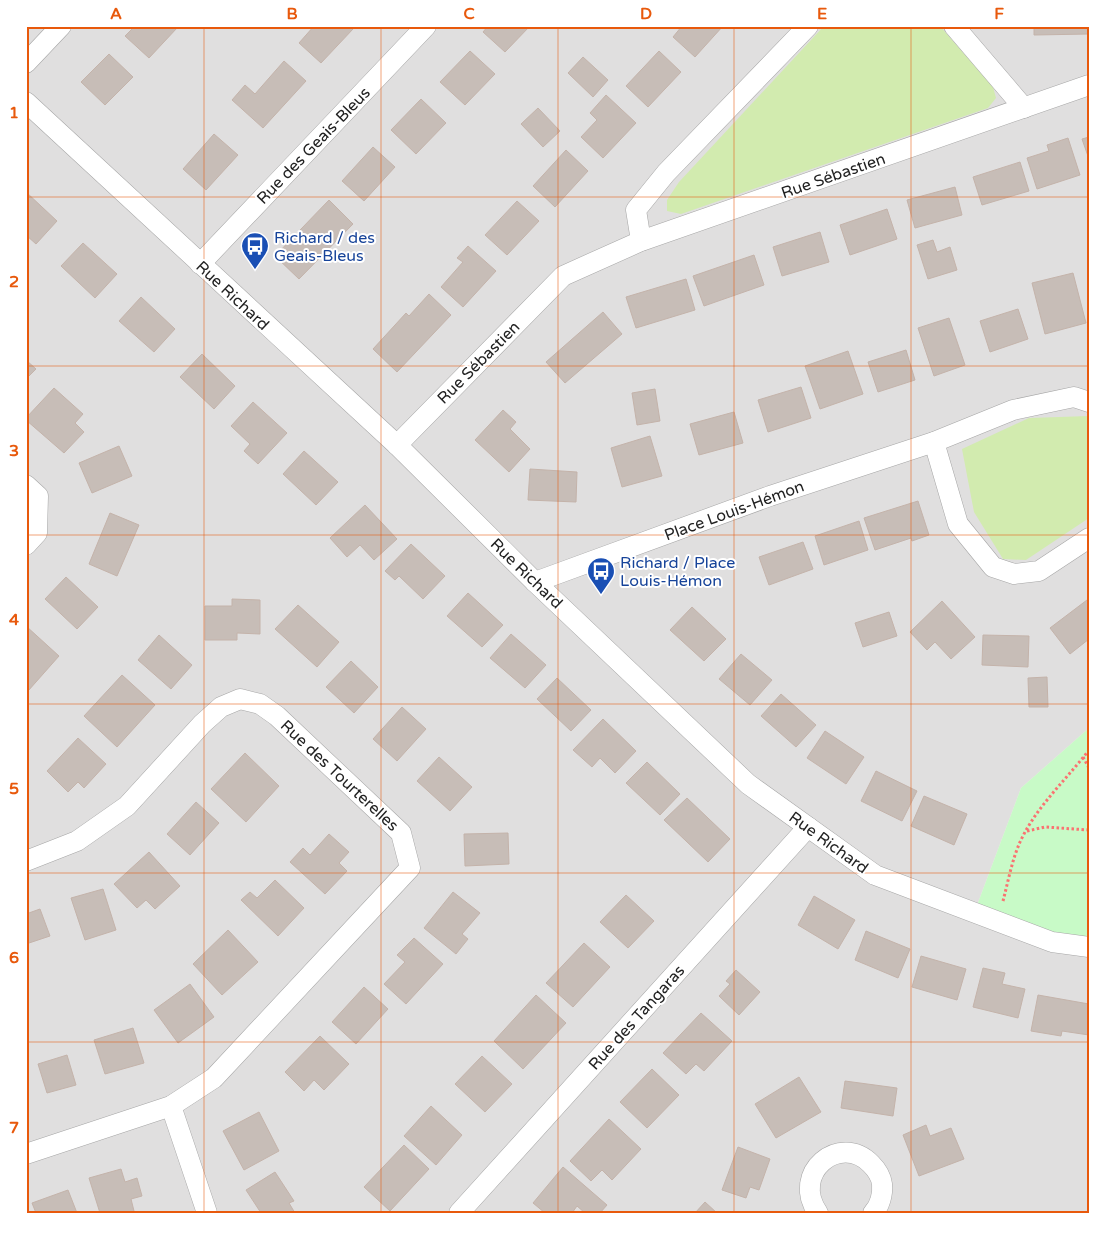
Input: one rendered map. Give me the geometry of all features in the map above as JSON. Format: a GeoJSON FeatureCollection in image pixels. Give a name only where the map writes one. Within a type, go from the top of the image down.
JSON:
{"type":"FeatureCollection","features":[{"type":"Feature","properties":{"kind":"street"},"geometry":{"type":"LineString","coordinates":[[26,62],[61,26]]}},
{"type":"Feature","properties":{"kind":"street","name":"Rue des Geais-Bleus"},"geometry":{"type":"LineString","coordinates":[[200,264],[426,26]]}},
{"type":"Feature","properties":{"kind":"street"},"geometry":{"type":"LineString","coordinates":[[641,241],[636,210],[666,173],[808,26]]}},
{"type":"Feature","properties":{"kind":"street"},"geometry":{"type":"LineString","coordinates":[[954,26],[1024,108]]}},
{"type":"Feature","properties":{"kind":"street","name":"Rue Sébastien"},"geometry":{"type":"LineString","coordinates":[[397,445],[563,276],[641,241],[1089,85]]}},
{"type":"Feature","properties":{"kind":"street","name":"Rue Richard"},"geometry":{"type":"LineString","coordinates":[[26,102],[397,445],[535,582],[748,784],[875,875],[1052,942],[1089,947]]}},
{"type":"Feature","properties":{"kind":"street","name":"Place Louis-Hémon"},"geometry":{"type":"LineString","coordinates":[[535,582],[770,496],[934,442],[1013,410],[1074,397],[1089,402]]}},
{"type":"Feature","properties":{"kind":"street"},"geometry":{"type":"LineString","coordinates":[[934,442],[958,524],[993,567],[1014,574],[1039,571],[1089,538]]}},
{"type":"Feature","properties":{"kind":"street"},"geometry":{"type":"LineString","coordinates":[[26,485],[38,496],[37,532],[26,545]]}},
{"type":"Feature","properties":{"kind":"street","name":"Rue des Tourterelles"},"geometry":{"type":"LineString","coordinates":[[26,861],[76,842],[127,806],[202,724],[221,707],[240,699],[260,704],[277,716],[401,833],[410,868],[214,1078],[170,1106],[26,1154]]}},
{"type":"Feature","properties":{"kind":"street","name":"Rue des Tangaras"},"geometry":{"type":"LineString","coordinates":[[465,1211],[808,827]]}},
{"type":"Feature","properties":{"kind":"street"},"geometry":{"type":"LineString","coordinates":[[170,1106],[207,1213]]}},
{"type":"Feature","properties":{"kind":"street"},"geometry":{"type":"LineString","coordinates":[[818,1213],[812,1204],[809,1192],[810,1179],[816,1167],[825,1159],[837,1154],[854,1154],[866,1159],[876,1170],[881,1181],[880,1201],[873,1213]]}},
{"type":"Feature","properties":{"kind":"path"},"geometry":{"type":"LineString","coordinates":[[997,921],[1020,843],[1044,803],[1064,782],[1089,750]]}},
{"type":"Feature","properties":{"kind":"path"},"geometry":{"type":"LineString","coordinates":[[1083,757],[1089,768]]}},
{"type":"Feature","properties":{"kind":"path"},"geometry":{"type":"LineString","coordinates":[[1027,831],[1045,827],[1089,830]]}},
{"type":"Feature","properties":{"kind":"shaded area"},"geometry":{"type":"Polygon","coordinates":[[[26,26],[1089,26],[1089,728],[1021,788],[976,908],[1073,938],[1089,939],[1089,1213],[26,1213],[26,26]]]}},
{"type":"Feature","properties":{"kind":"green space"},"geometry":{"type":"Polygon","coordinates":[[[824,26],[940,26],[993,87],[996,98],[988,108],[681,214],[667,211],[667,200],[679,182],[824,26]]]}},
{"type":"Feature","properties":{"kind":"green space"},"geometry":{"type":"Polygon","coordinates":[[[1089,416],[1089,518],[1026,560],[1003,559],[974,512],[962,449],[1029,418],[1089,416]]]}},
{"type":"Feature","properties":{"kind":"green space"},"geometry":{"type":"Polygon","coordinates":[[[1089,728],[1089,939],[1073,938],[976,908],[1021,788],[1089,728]]]}},
{"type":"Feature","properties":{"kind":"building"},"geometry":{"type":"Polygon","coordinates":[[[135,26],[175,26],[177,28],[149,58],[125,36],[135,26]]]}},
{"type":"Feature","properties":{"kind":"building"},"geometry":{"type":"Polygon","coordinates":[[[314,26],[350,26],[353,29],[321,63],[299,43],[314,26]]]}},
{"type":"Feature","properties":{"kind":"building"},"geometry":{"type":"Polygon","coordinates":[[[488,26],[530,26],[505,52],[483,32],[488,26]]]}},
{"type":"Feature","properties":{"kind":"building"},"geometry":{"type":"Polygon","coordinates":[[[682,26],[723,26],[695,57],[673,37],[682,26]]]}},
{"type":"Feature","properties":{"kind":"building"},"geometry":{"type":"Polygon","coordinates":[[[1034,26],[1089,26],[1089,34],[1034,35],[1034,26]]]}},
{"type":"Feature","properties":{"kind":"building"},"geometry":{"type":"Polygon","coordinates":[[[470,51],[495,74],[465,105],[440,82],[470,51]]]}},
{"type":"Feature","properties":{"kind":"building"},"geometry":{"type":"Polygon","coordinates":[[[659,51],[681,72],[648,107],[626,86],[659,51]]]}},
{"type":"Feature","properties":{"kind":"building"},"geometry":{"type":"Polygon","coordinates":[[[109,54],[133,77],[105,105],[81,82],[109,54]]]}},
{"type":"Feature","properties":{"kind":"building"},"geometry":{"type":"Polygon","coordinates":[[[583,57],[608,80],[593,97],[568,73],[583,57]]]}},
{"type":"Feature","properties":{"kind":"building"},"geometry":{"type":"Polygon","coordinates":[[[284,61],[306,81],[263,128],[232,100],[245,85],[255,94],[284,61]]]}},
{"type":"Feature","properties":{"kind":"building"},"geometry":{"type":"Polygon","coordinates":[[[606,95],[636,123],[603,158],[581,137],[597,120],[590,113],[606,95]]]}},
{"type":"Feature","properties":{"kind":"building"},"geometry":{"type":"Polygon","coordinates":[[[421,99],[446,123],[416,154],[391,130],[421,99]]]}},
{"type":"Feature","properties":{"kind":"building"},"geometry":{"type":"Polygon","coordinates":[[[538,108],[560,131],[543,147],[521,124],[538,108]]]}},
{"type":"Feature","properties":{"kind":"building"},"geometry":{"type":"Polygon","coordinates":[[[214,134],[238,155],[206,190],[183,169],[214,134]]]}},
{"type":"Feature","properties":{"kind":"building"},"geometry":{"type":"Polygon","coordinates":[[[1089,137],[1089,159],[1082,139],[1089,137]]]}},
{"type":"Feature","properties":{"kind":"building"},"geometry":{"type":"Polygon","coordinates":[[[1068,138],[1080,175],[1037,189],[1027,158],[1049,151],[1047,145],[1068,138]]]}},
{"type":"Feature","properties":{"kind":"building"},"geometry":{"type":"Polygon","coordinates":[[[373,147],[395,167],[364,201],[342,181],[373,147]]]}},
{"type":"Feature","properties":{"kind":"building"},"geometry":{"type":"Polygon","coordinates":[[[566,150],[588,171],[555,207],[533,186],[566,150]]]}},
{"type":"Feature","properties":{"kind":"building"},"geometry":{"type":"Polygon","coordinates":[[[1020,162],[1029,191],[982,205],[973,177],[1020,162]]]}},
{"type":"Feature","properties":{"kind":"building"},"geometry":{"type":"Polygon","coordinates":[[[955,187],[962,215],[915,228],[907,200],[955,187]]]}},
{"type":"Feature","properties":{"kind":"building"},"geometry":{"type":"Polygon","coordinates":[[[26,192],[57,221],[36,244],[26,235],[26,192]]]}},
{"type":"Feature","properties":{"kind":"building"},"geometry":{"type":"Polygon","coordinates":[[[329,200],[353,224],[299,279],[275,256],[329,200]]]}},
{"type":"Feature","properties":{"kind":"building"},"geometry":{"type":"Polygon","coordinates":[[[517,201],[539,221],[507,255],[485,235],[517,201]]]}},
{"type":"Feature","properties":{"kind":"building"},"geometry":{"type":"Polygon","coordinates":[[[887,209],[897,239],[850,255],[840,225],[887,209]]]}},
{"type":"Feature","properties":{"kind":"building"},"geometry":{"type":"Polygon","coordinates":[[[820,232],[829,262],[782,276],[773,247],[820,232]]]}},
{"type":"Feature","properties":{"kind":"building"},"geometry":{"type":"Polygon","coordinates":[[[933,240],[937,252],[950,247],[957,270],[928,279],[917,245],[933,240]]]}},
{"type":"Feature","properties":{"kind":"building"},"geometry":{"type":"Polygon","coordinates":[[[83,243],[117,274],[95,298],[61,266],[83,243]]]}},
{"type":"Feature","properties":{"kind":"building"},"geometry":{"type":"Polygon","coordinates":[[[468,246],[496,271],[463,307],[441,287],[463,262],[457,258],[468,246]]]}},
{"type":"Feature","properties":{"kind":"building"},"geometry":{"type":"Polygon","coordinates":[[[754,255],[764,285],[704,306],[693,276],[754,255]]]}},
{"type":"Feature","properties":{"kind":"building"},"geometry":{"type":"Polygon","coordinates":[[[1073,273],[1086,323],[1045,334],[1032,283],[1073,273]]]}},
{"type":"Feature","properties":{"kind":"building"},"geometry":{"type":"Polygon","coordinates":[[[686,279],[695,310],[636,328],[626,297],[686,279]]]}},
{"type":"Feature","properties":{"kind":"building"},"geometry":{"type":"Polygon","coordinates":[[[429,294],[451,315],[397,372],[373,349],[406,313],[409,316],[429,294]]]}},
{"type":"Feature","properties":{"kind":"building"},"geometry":{"type":"Polygon","coordinates":[[[141,297],[175,329],[154,352],[119,321],[141,297]]]}},
{"type":"Feature","properties":{"kind":"building"},"geometry":{"type":"Polygon","coordinates":[[[1018,309],[1028,339],[990,352],[980,321],[1018,309]]]}},
{"type":"Feature","properties":{"kind":"building"},"geometry":{"type":"Polygon","coordinates":[[[603,312],[622,334],[565,383],[546,362],[603,312]]]}},
{"type":"Feature","properties":{"kind":"building"},"geometry":{"type":"Polygon","coordinates":[[[949,318],[965,365],[934,376],[918,328],[949,318]]]}},
{"type":"Feature","properties":{"kind":"building"},"geometry":{"type":"Polygon","coordinates":[[[906,350],[915,380],[878,392],[868,362],[906,350]]]}},
{"type":"Feature","properties":{"kind":"building"},"geometry":{"type":"Polygon","coordinates":[[[848,351],[863,394],[820,409],[805,366],[848,351]]]}},
{"type":"Feature","properties":{"kind":"building"},"geometry":{"type":"Polygon","coordinates":[[[202,354],[235,386],[214,409],[180,377],[202,354]]]}},
{"type":"Feature","properties":{"kind":"building"},"geometry":{"type":"Polygon","coordinates":[[[26,360],[36,369],[26,379],[26,360]]]}},
{"type":"Feature","properties":{"kind":"building"},"geometry":{"type":"Polygon","coordinates":[[[801,387],[811,418],[768,432],[758,400],[801,387]]]}},
{"type":"Feature","properties":{"kind":"building"},"geometry":{"type":"Polygon","coordinates":[[[54,388],[83,414],[75,423],[84,432],[64,453],[26,420],[54,388]]]}},
{"type":"Feature","properties":{"kind":"building"},"geometry":{"type":"Polygon","coordinates":[[[655,389],[660,421],[637,425],[632,393],[655,389]]]}},
{"type":"Feature","properties":{"kind":"building"},"geometry":{"type":"Polygon","coordinates":[[[253,402],[287,433],[258,464],[244,451],[250,444],[231,426],[253,402]]]}},
{"type":"Feature","properties":{"kind":"building"},"geometry":{"type":"Polygon","coordinates":[[[503,410],[516,422],[510,429],[530,449],[509,472],[475,440],[503,410]]]}},
{"type":"Feature","properties":{"kind":"building"},"geometry":{"type":"Polygon","coordinates":[[[734,412],[743,443],[699,455],[690,424],[734,412]]]}},
{"type":"Feature","properties":{"kind":"building"},"geometry":{"type":"Polygon","coordinates":[[[650,436],[662,476],[622,487],[611,448],[650,436]]]}},
{"type":"Feature","properties":{"kind":"building"},"geometry":{"type":"Polygon","coordinates":[[[119,446],[132,476],[92,493],[79,463],[119,446]]]}},
{"type":"Feature","properties":{"kind":"building"},"geometry":{"type":"Polygon","coordinates":[[[304,451],[338,482],[316,505],[283,474],[304,451]]]}},
{"type":"Feature","properties":{"kind":"building"},"geometry":{"type":"Polygon","coordinates":[[[530,469],[577,472],[576,502],[528,500],[530,469]]]}},
{"type":"Feature","properties":{"kind":"building"},"geometry":{"type":"Polygon","coordinates":[[[918,501],[929,535],[912,541],[911,538],[875,550],[864,518],[918,501]]]}},
{"type":"Feature","properties":{"kind":"building"},"geometry":{"type":"Polygon","coordinates":[[[365,505],[397,539],[374,560],[360,545],[347,557],[330,538],[365,505]]]}},
{"type":"Feature","properties":{"kind":"building"},"geometry":{"type":"Polygon","coordinates":[[[110,513],[139,525],[117,576],[89,564],[110,513]]]}},
{"type":"Feature","properties":{"kind":"building"},"geometry":{"type":"Polygon","coordinates":[[[859,521],[868,550],[824,565],[815,536],[859,521]]]}},
{"type":"Feature","properties":{"kind":"building"},"geometry":{"type":"Polygon","coordinates":[[[803,542],[813,569],[769,585],[759,557],[803,542]]]}},
{"type":"Feature","properties":{"kind":"building"},"geometry":{"type":"Polygon","coordinates":[[[411,544],[445,576],[423,599],[399,576],[395,580],[385,571],[411,544]]]}},
{"type":"Feature","properties":{"kind":"building"},"geometry":{"type":"Polygon","coordinates":[[[66,577],[98,607],[77,629],[45,599],[66,577]]]}},
{"type":"Feature","properties":{"kind":"building"},"geometry":{"type":"Polygon","coordinates":[[[468,593],[503,625],[482,647],[447,616],[468,593]]]}},
{"type":"Feature","properties":{"kind":"building"},"geometry":{"type":"Polygon","coordinates":[[[232,599],[260,600],[260,634],[237,633],[237,640],[205,640],[205,606],[232,606],[232,599]]]}},
{"type":"Feature","properties":{"kind":"building"},"geometry":{"type":"Polygon","coordinates":[[[1087,600],[1089,602],[1089,639],[1070,654],[1050,628],[1087,600]]]}},
{"type":"Feature","properties":{"kind":"building"},"geometry":{"type":"Polygon","coordinates":[[[942,601],[975,637],[951,659],[935,642],[927,650],[910,632],[942,601]]]}},
{"type":"Feature","properties":{"kind":"building"},"geometry":{"type":"Polygon","coordinates":[[[298,605],[339,642],[317,667],[275,629],[298,605]]]}},
{"type":"Feature","properties":{"kind":"building"},"geometry":{"type":"Polygon","coordinates":[[[692,607],[726,639],[704,661],[670,630],[692,607]]]}},
{"type":"Feature","properties":{"kind":"building"},"geometry":{"type":"Polygon","coordinates":[[[889,612],[897,636],[863,647],[855,623],[889,612]]]}},
{"type":"Feature","properties":{"kind":"building"},"geometry":{"type":"Polygon","coordinates":[[[26,626],[59,656],[28,691],[26,689],[26,626]]]}},
{"type":"Feature","properties":{"kind":"building"},"geometry":{"type":"Polygon","coordinates":[[[511,634],[546,665],[525,688],[490,658],[511,634]]]}},
{"type":"Feature","properties":{"kind":"building"},"geometry":{"type":"Polygon","coordinates":[[[159,635],[192,665],[171,689],[138,660],[159,635]]]}},
{"type":"Feature","properties":{"kind":"building"},"geometry":{"type":"Polygon","coordinates":[[[983,635],[1029,636],[1028,667],[982,665],[983,635]]]}},
{"type":"Feature","properties":{"kind":"building"},"geometry":{"type":"Polygon","coordinates":[[[741,654],[772,680],[750,705],[719,679],[741,654]]]}},
{"type":"Feature","properties":{"kind":"building"},"geometry":{"type":"Polygon","coordinates":[[[351,661],[378,687],[354,713],[326,687],[351,661]]]}},
{"type":"Feature","properties":{"kind":"building"},"geometry":{"type":"Polygon","coordinates":[[[122,675],[155,705],[117,747],[84,716],[122,675]]]}},
{"type":"Feature","properties":{"kind":"building"},"geometry":{"type":"Polygon","coordinates":[[[1047,677],[1048,707],[1029,707],[1028,678],[1047,677]]]}},
{"type":"Feature","properties":{"kind":"building"},"geometry":{"type":"Polygon","coordinates":[[[557,678],[591,710],[571,731],[537,699],[557,678]]]}},
{"type":"Feature","properties":{"kind":"building"},"geometry":{"type":"Polygon","coordinates":[[[781,694],[816,725],[796,747],[761,716],[781,694]]]}},
{"type":"Feature","properties":{"kind":"building"},"geometry":{"type":"Polygon","coordinates":[[[402,707],[426,729],[397,761],[373,739],[402,707]]]}},
{"type":"Feature","properties":{"kind":"building"},"geometry":{"type":"Polygon","coordinates":[[[603,719],[636,751],[615,773],[600,758],[592,767],[573,750],[603,719]]]}},
{"type":"Feature","properties":{"kind":"building"},"geometry":{"type":"Polygon","coordinates":[[[825,731],[864,757],[846,784],[807,758],[825,731]]]}},
{"type":"Feature","properties":{"kind":"building"},"geometry":{"type":"Polygon","coordinates":[[[78,738],[106,764],[84,788],[78,782],[68,792],[47,771],[78,738]]]}},
{"type":"Feature","properties":{"kind":"building"},"geometry":{"type":"Polygon","coordinates":[[[245,753],[279,786],[246,822],[211,789],[245,753]]]}},
{"type":"Feature","properties":{"kind":"building"},"geometry":{"type":"Polygon","coordinates":[[[439,757],[472,787],[450,811],[417,781],[439,757]]]}},
{"type":"Feature","properties":{"kind":"building"},"geometry":{"type":"Polygon","coordinates":[[[647,762],[680,794],[660,815],[626,783],[647,762]]]}},
{"type":"Feature","properties":{"kind":"building"},"geometry":{"type":"Polygon","coordinates":[[[876,771],[917,791],[902,821],[861,801],[876,771]]]}},
{"type":"Feature","properties":{"kind":"building"},"geometry":{"type":"Polygon","coordinates":[[[924,796],[967,814],[954,845],[911,826],[924,796]]]}},
{"type":"Feature","properties":{"kind":"building"},"geometry":{"type":"Polygon","coordinates":[[[687,798],[730,839],[708,862],[664,820],[687,798]]]}},
{"type":"Feature","properties":{"kind":"building"},"geometry":{"type":"Polygon","coordinates":[[[196,802],[219,823],[190,855],[167,834],[196,802]]]}},
{"type":"Feature","properties":{"kind":"building"},"geometry":{"type":"Polygon","coordinates":[[[508,833],[509,864],[465,866],[464,834],[508,833]]]}},
{"type":"Feature","properties":{"kind":"building"},"geometry":{"type":"Polygon","coordinates":[[[329,834],[349,852],[339,863],[347,871],[325,894],[290,862],[303,848],[310,855],[329,834]]]}},
{"type":"Feature","properties":{"kind":"building"},"geometry":{"type":"Polygon","coordinates":[[[149,852],[180,886],[155,909],[146,900],[137,908],[114,884],[149,852]]]}},
{"type":"Feature","properties":{"kind":"building"},"geometry":{"type":"Polygon","coordinates":[[[275,880],[304,908],[278,936],[241,900],[250,892],[257,898],[275,880]]]}},
{"type":"Feature","properties":{"kind":"building"},"geometry":{"type":"Polygon","coordinates":[[[103,889],[116,930],[85,940],[71,898],[103,889]]]}},
{"type":"Feature","properties":{"kind":"building"},"geometry":{"type":"Polygon","coordinates":[[[453,892],[480,913],[462,934],[468,939],[456,954],[424,928],[453,892]]]}},
{"type":"Feature","properties":{"kind":"building"},"geometry":{"type":"Polygon","coordinates":[[[626,895],[654,921],[628,948],[600,922],[626,895]]]}},
{"type":"Feature","properties":{"kind":"building"},"geometry":{"type":"Polygon","coordinates":[[[814,896],[855,920],[838,949],[798,925],[814,896]]]}},
{"type":"Feature","properties":{"kind":"building"},"geometry":{"type":"Polygon","coordinates":[[[40,909],[50,936],[26,944],[26,914],[40,909]]]}},
{"type":"Feature","properties":{"kind":"building"},"geometry":{"type":"Polygon","coordinates":[[[228,930],[258,962],[222,995],[193,964],[228,930]]]}},
{"type":"Feature","properties":{"kind":"building"},"geometry":{"type":"Polygon","coordinates":[[[866,931],[910,949],[898,978],[855,960],[866,931]]]}},
{"type":"Feature","properties":{"kind":"building"},"geometry":{"type":"Polygon","coordinates":[[[414,938],[443,964],[406,1004],[384,984],[405,962],[397,955],[414,938]]]}},
{"type":"Feature","properties":{"kind":"building"},"geometry":{"type":"Polygon","coordinates":[[[584,943],[610,967],[573,1007],[546,983],[584,943]]]}},
{"type":"Feature","properties":{"kind":"building"},"geometry":{"type":"Polygon","coordinates":[[[921,956],[966,969],[957,1000],[912,987],[921,956]]]}},
{"type":"Feature","properties":{"kind":"building"},"geometry":{"type":"Polygon","coordinates":[[[983,968],[1005,973],[1002,984],[1025,989],[1018,1018],[973,1007],[983,968]]]}},
{"type":"Feature","properties":{"kind":"building"},"geometry":{"type":"Polygon","coordinates":[[[736,970],[760,992],[739,1015],[719,996],[730,984],[726,981],[736,970]]]}},
{"type":"Feature","properties":{"kind":"building"},"geometry":{"type":"Polygon","coordinates":[[[190,984],[214,1017],[178,1043],[154,1010],[190,984]]]}},
{"type":"Feature","properties":{"kind":"building"},"geometry":{"type":"Polygon","coordinates":[[[364,987],[388,1009],[356,1044],[332,1022],[364,987]]]}},
{"type":"Feature","properties":{"kind":"building"},"geometry":{"type":"Polygon","coordinates":[[[536,995],[566,1023],[523,1069],[494,1041],[536,995]]]}},
{"type":"Feature","properties":{"kind":"building"},"geometry":{"type":"Polygon","coordinates":[[[1038,995],[1089,1004],[1089,1035],[1062,1031],[1061,1036],[1031,1031],[1038,995]]]}},
{"type":"Feature","properties":{"kind":"building"},"geometry":{"type":"Polygon","coordinates":[[[701,1013],[732,1041],[704,1071],[696,1064],[686,1074],[663,1053],[701,1013]]]}},
{"type":"Feature","properties":{"kind":"building"},"geometry":{"type":"Polygon","coordinates":[[[133,1028],[144,1063],[105,1074],[94,1040],[133,1028]]]}},
{"type":"Feature","properties":{"kind":"building"},"geometry":{"type":"Polygon","coordinates":[[[320,1036],[349,1064],[324,1090],[314,1080],[304,1091],[285,1072],[320,1036]]]}},
{"type":"Feature","properties":{"kind":"building"},"geometry":{"type":"Polygon","coordinates":[[[67,1055],[76,1085],[47,1093],[38,1064],[67,1055]]]}},
{"type":"Feature","properties":{"kind":"building"},"geometry":{"type":"Polygon","coordinates":[[[482,1056],[512,1084],[485,1112],[455,1084],[482,1056]]]}},
{"type":"Feature","properties":{"kind":"building"},"geometry":{"type":"Polygon","coordinates":[[[652,1069],[679,1095],[647,1128],[620,1102],[652,1069]]]}},
{"type":"Feature","properties":{"kind":"building"},"geometry":{"type":"Polygon","coordinates":[[[799,1077],[821,1112],[776,1138],[755,1104],[799,1077]]]}},
{"type":"Feature","properties":{"kind":"building"},"geometry":{"type":"Polygon","coordinates":[[[845,1081],[897,1088],[893,1116],[841,1108],[845,1081]]]}},
{"type":"Feature","properties":{"kind":"building"},"geometry":{"type":"Polygon","coordinates":[[[431,1106],[462,1135],[436,1165],[404,1136],[431,1106]]]}},
{"type":"Feature","properties":{"kind":"building"},"geometry":{"type":"Polygon","coordinates":[[[259,1112],[279,1151],[244,1170],[223,1131],[259,1112]]]}},
{"type":"Feature","properties":{"kind":"building"},"geometry":{"type":"Polygon","coordinates":[[[609,1119],[641,1149],[612,1180],[602,1170],[591,1181],[570,1161],[609,1119]]]}},
{"type":"Feature","properties":{"kind":"building"},"geometry":{"type":"Polygon","coordinates":[[[926,1125],[930,1136],[951,1128],[964,1159],[919,1176],[903,1135],[926,1125]]]}},
{"type":"Feature","properties":{"kind":"building"},"geometry":{"type":"Polygon","coordinates":[[[404,1145],[429,1169],[390,1211],[364,1187],[404,1145]]]}},
{"type":"Feature","properties":{"kind":"building"},"geometry":{"type":"Polygon","coordinates":[[[738,1147],[770,1159],[759,1190],[750,1187],[746,1198],[722,1190],[738,1147]]]}},
{"type":"Feature","properties":{"kind":"building"},"geometry":{"type":"Polygon","coordinates":[[[563,1167],[607,1205],[600,1213],[585,1213],[577,1206],[572,1213],[545,1213],[533,1203],[563,1167]]]}},
{"type":"Feature","properties":{"kind":"building"},"geometry":{"type":"Polygon","coordinates":[[[121,1169],[125,1182],[137,1178],[142,1196],[131,1199],[134,1211],[129,1213],[100,1213],[89,1178],[121,1169]]]}},
{"type":"Feature","properties":{"kind":"building"},"geometry":{"type":"Polygon","coordinates":[[[275,1172],[294,1201],[289,1203],[295,1213],[261,1213],[246,1190],[275,1172]]]}},
{"type":"Feature","properties":{"kind":"building"},"geometry":{"type":"Polygon","coordinates":[[[68,1190],[77,1213],[36,1213],[32,1203],[68,1190]]]}},
{"type":"Feature","properties":{"kind":"building"},"geometry":{"type":"Polygon","coordinates":[[[705,1202],[717,1213],[695,1213],[705,1202]]]}},
{"type":"Feature","properties":{"kind":"place","name":"Richard / des Geais-Bleus"},"geometry":{"type":"Point","coordinates":[255,270]}},
{"type":"Feature","properties":{"kind":"place","name":"Richard / Place Louis-Hémon"},"geometry":{"type":"Point","coordinates":[601,595]}}]}
